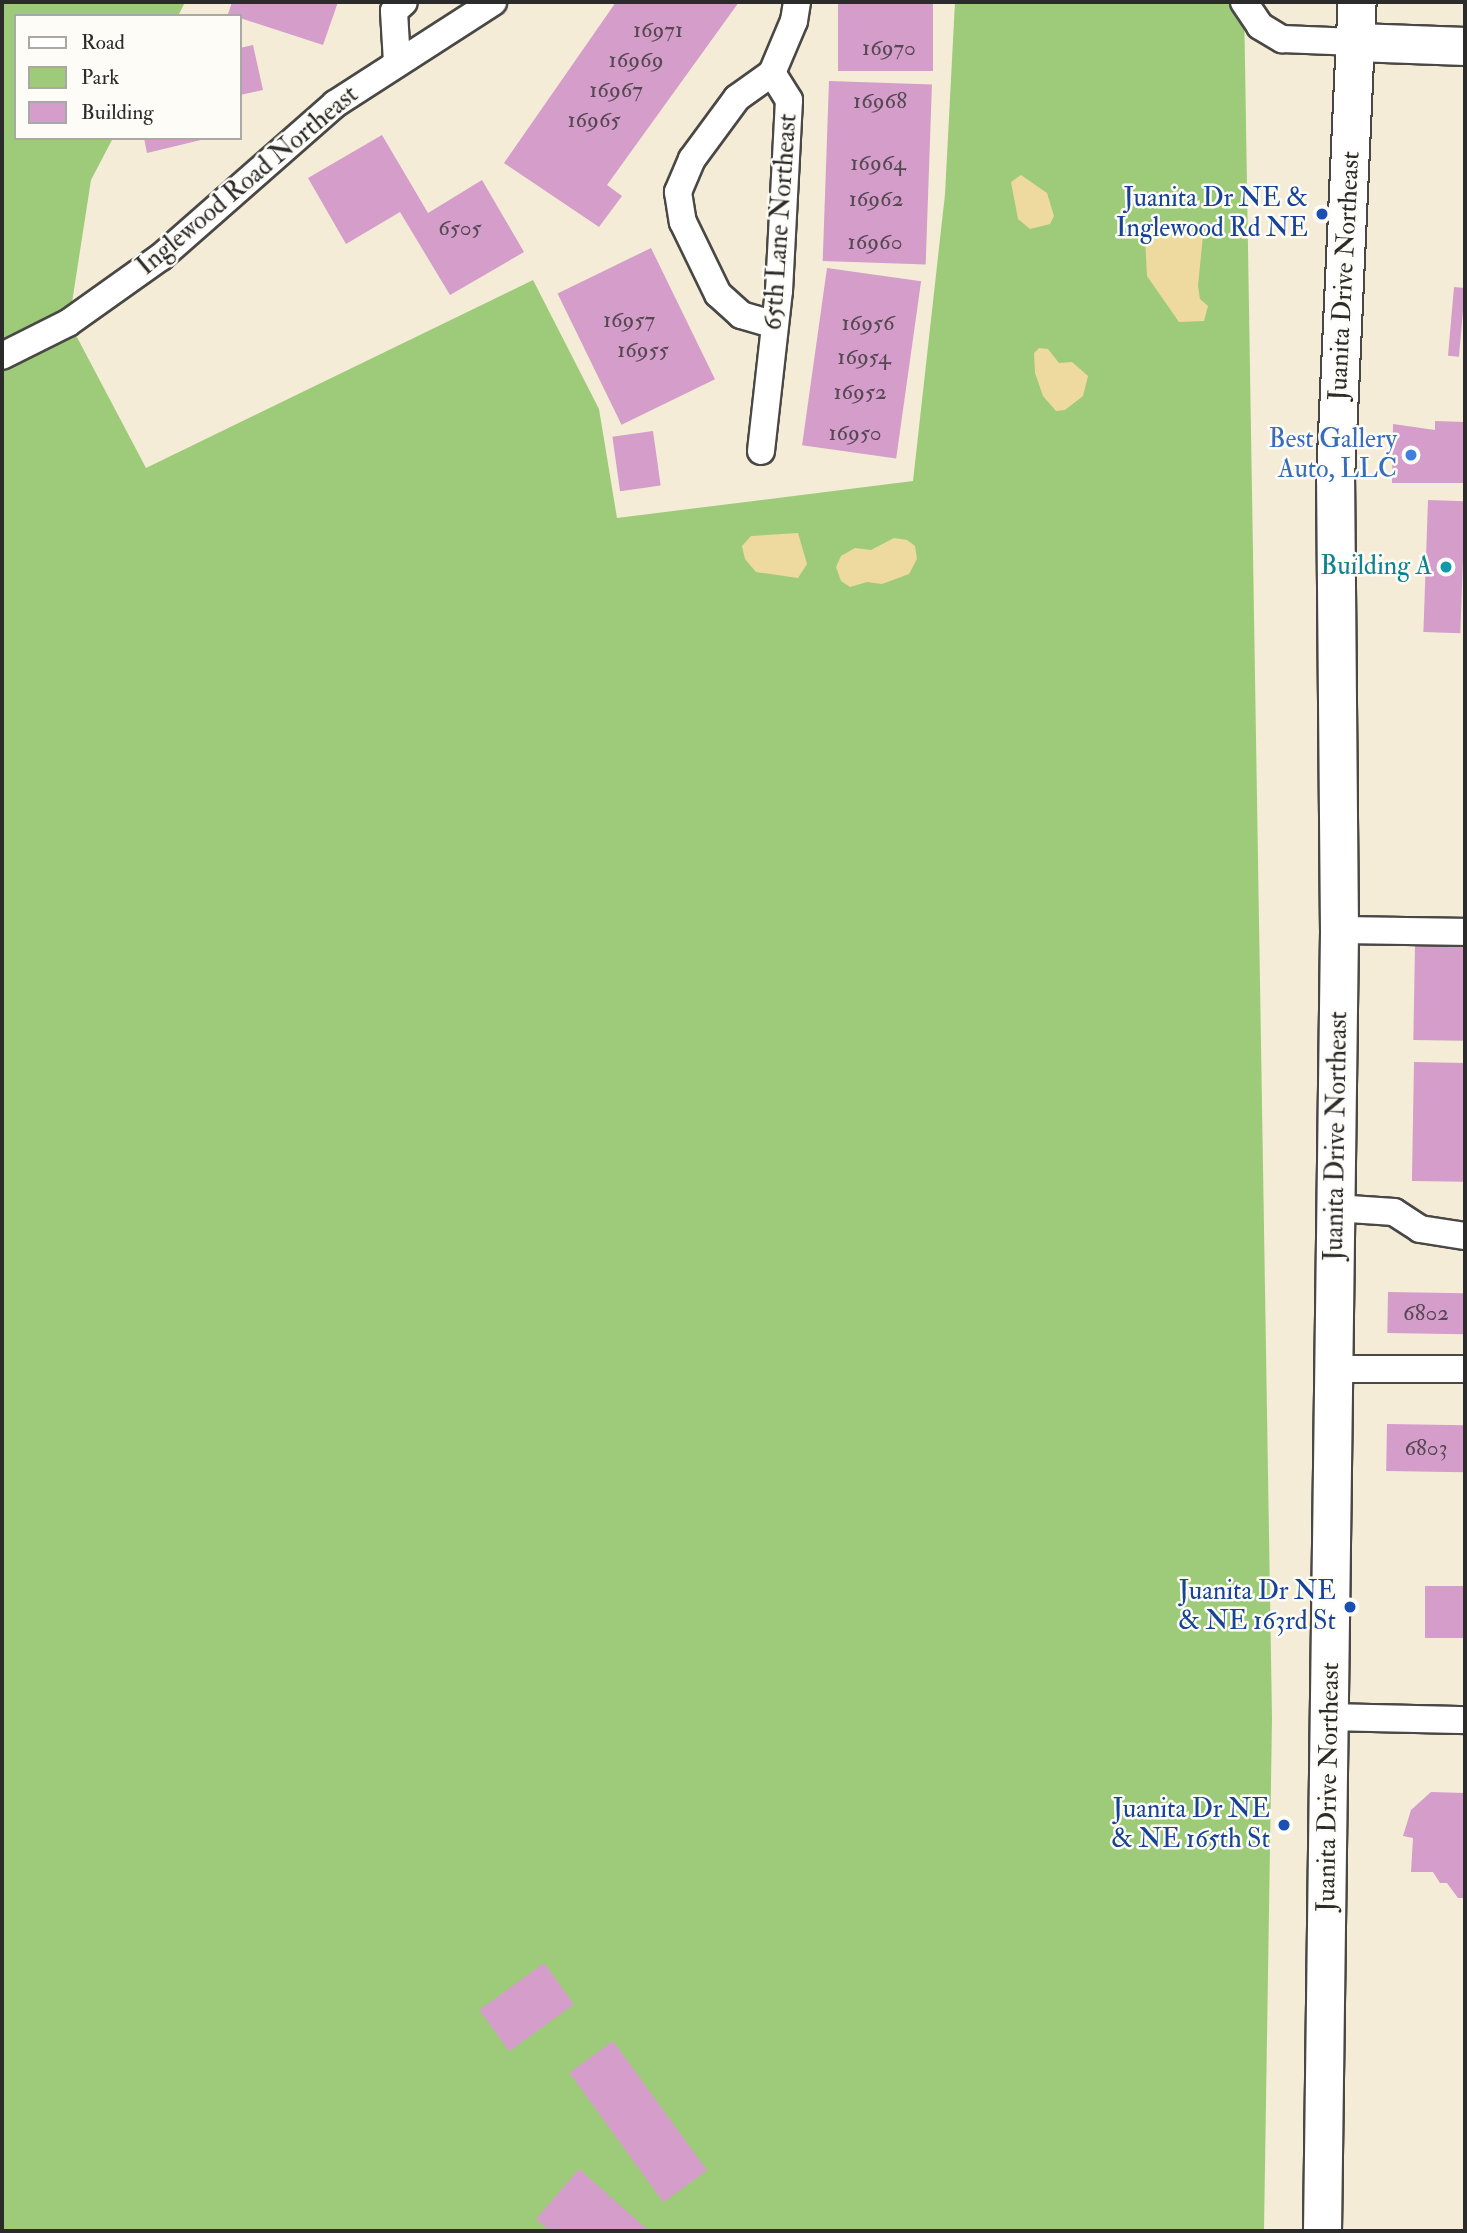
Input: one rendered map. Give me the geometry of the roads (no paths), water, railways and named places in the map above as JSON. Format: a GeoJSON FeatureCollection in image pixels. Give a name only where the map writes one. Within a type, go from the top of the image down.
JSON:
{"type":"FeatureCollection","features":[{"type":"Feature","properties":{"kind":"main road","name":"Juanita Drive Northeast"},"geometry":{"type":"LineString","coordinates":[[1322,2231],[1339,930],[1335,478],[1357,2]]}},
{"type":"Feature","properties":{"kind":"main road"},"geometry":{"type":"LineString","coordinates":[[1356,42],[1465,46]]}},
{"type":"Feature","properties":{"kind":"street"},"geometry":{"type":"LineString","coordinates":[[397,62],[394,11],[404,2]]}},
{"type":"Feature","properties":{"kind":"street","name":"Inglewood Road Northeast"},"geometry":{"type":"LineString","coordinates":[[2,356],[68,323],[161,257],[335,104],[493,2]]}},
{"type":"Feature","properties":{"kind":"street"},"geometry":{"type":"LineString","coordinates":[[775,325],[741,315],[718,294],[683,222],[678,192],[692,159],[737,98],[772,73],[794,21],[797,2]]}},
{"type":"Feature","properties":{"kind":"street"},"geometry":{"type":"LineString","coordinates":[[1244,2],[1260,26],[1282,39],[1356,42]]}},
{"type":"Feature","properties":{"kind":"street","name":"65th Lane Northeast"},"geometry":{"type":"LineString","coordinates":[[761,451],[775,325],[789,100],[772,73]]}},
{"type":"Feature","properties":{"kind":"street"},"geometry":{"type":"LineString","coordinates":[[1339,930],[1465,932]]}},
{"type":"Feature","properties":{"kind":"street"},"geometry":{"type":"LineString","coordinates":[[1335,1208],[1394,1212],[1420,1229],[1465,1236]]}},
{"type":"Feature","properties":{"kind":"street"},"geometry":{"type":"LineString","coordinates":[[1334,1369],[1465,1369]]}},
{"type":"Feature","properties":{"kind":"street"},"geometry":{"type":"LineString","coordinates":[[1330,1717],[1465,1720]]}},
{"type":"Feature","properties":{"kind":"place","name":"Juanita Dr NE & Inglewood Rd NE"},"geometry":{"type":"Point","coordinates":[1322,214]}},
{"type":"Feature","properties":{"kind":"place","name":"Best Gallery Auto, LLC"},"geometry":{"type":"Point","coordinates":[1411,455]}},
{"type":"Feature","properties":{"kind":"place","name":"Building A"},"geometry":{"type":"Point","coordinates":[1446,567]}},
{"type":"Feature","properties":{"kind":"place","name":"Juanita Dr NE & NE 163rd St"},"geometry":{"type":"Point","coordinates":[1350,1607]}},
{"type":"Feature","properties":{"kind":"place","name":"Juanita Dr NE & NE 165th St"},"geometry":{"type":"Point","coordinates":[1284,1825]}}]}
